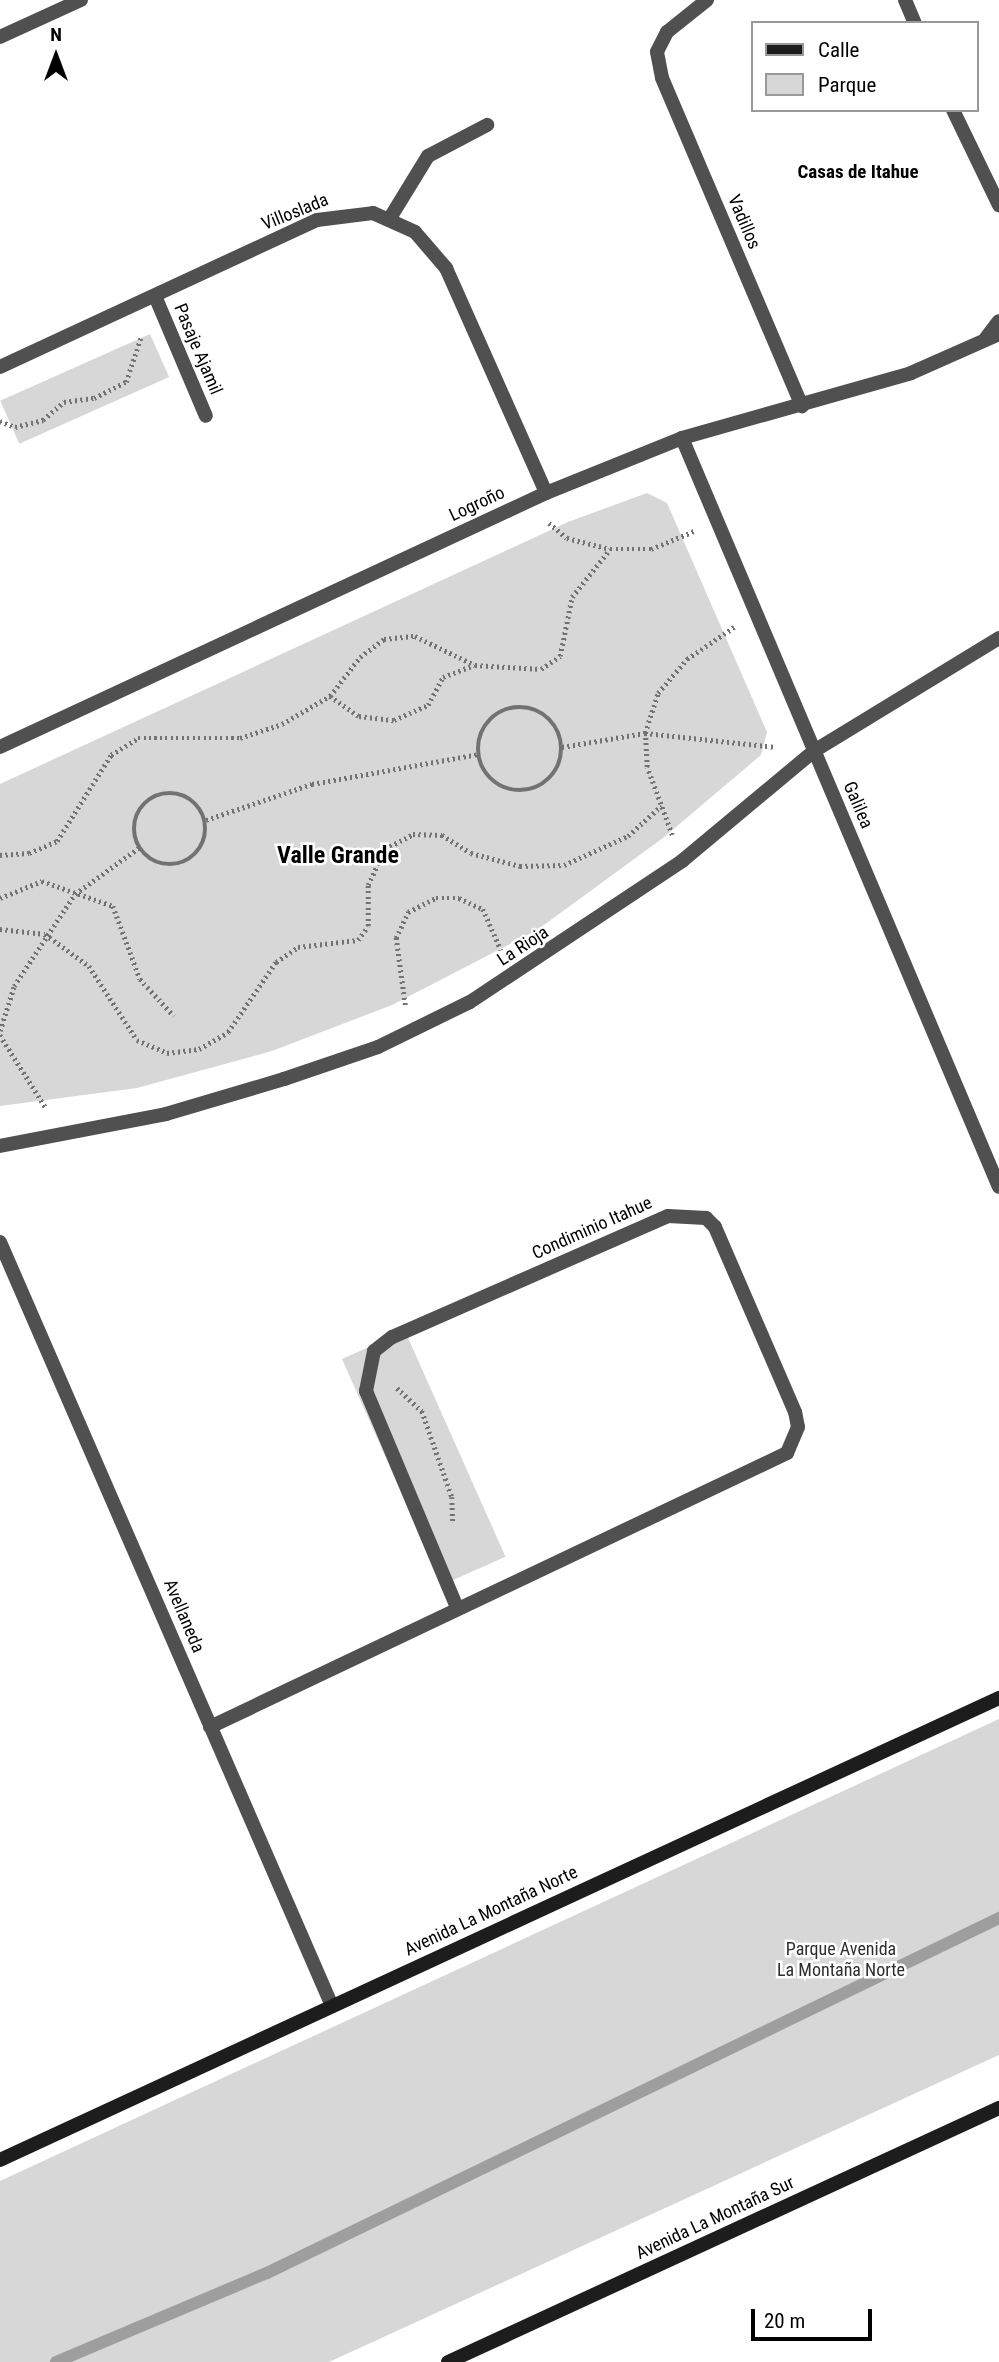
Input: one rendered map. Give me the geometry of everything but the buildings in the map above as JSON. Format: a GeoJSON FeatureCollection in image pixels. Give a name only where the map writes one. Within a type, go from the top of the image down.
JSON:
{"type":"FeatureCollection","features":[{"type":"Feature","properties":{"kind":"street"},"geometry":{"type":"LineString","coordinates":[[0,37],[60,4],[81,0]]}},
{"type":"Feature","properties":{"kind":"street","name":"Vadillos"},"geometry":{"type":"LineString","coordinates":[[707,0],[667,32],[657,52],[802,405]]}},
{"type":"Feature","properties":{"kind":"street"},"geometry":{"type":"LineString","coordinates":[[905,0],[914,21]]}},
{"type":"Feature","properties":{"kind":"street"},"geometry":{"type":"LineString","coordinates":[[954,112],[999,205]]}},
{"type":"Feature","properties":{"kind":"street"},"geometry":{"type":"LineString","coordinates":[[390,218],[428,156],[487,125]]}},
{"type":"Feature","properties":{"kind":"street","name":"Villoslada"},"geometry":{"type":"LineString","coordinates":[[0,367],[327,217],[356,212],[390,218],[420,236],[446,268],[546,494]]}},
{"type":"Feature","properties":{"kind":"street","name":"Pasaje Ajamil"},"geometry":{"type":"LineString","coordinates":[[155,296],[206,416]]}},
{"type":"Feature","properties":{"kind":"street","name":"Logroño"},"geometry":{"type":"LineString","coordinates":[[0,747],[546,494],[682,438],[911,373],[992,336],[999,321]]}},
{"type":"Feature","properties":{"kind":"street","name":"Galilea"},"geometry":{"type":"LineString","coordinates":[[682,438],[752,615],[814,751],[999,1187]]}},
{"type":"Feature","properties":{"kind":"street","name":"La Rioja"},"geometry":{"type":"LineString","coordinates":[[0,1146],[245,1091],[411,1032],[513,977],[682,861],[814,751],[999,638]]}},
{"type":"Feature","properties":{"kind":"street","name":"Condiminio Itahue"},"geometry":{"type":"LineString","coordinates":[[210,1727],[787,1453],[797,1426],[795,1412],[715,1227],[706,1218],[668,1216],[392,1336],[374,1351],[366,1391],[457,1608]]}},
{"type":"Feature","properties":{"kind":"street","name":"Avellaneda"},"geometry":{"type":"LineString","coordinates":[[0,1242],[331,2006]]}},
{"type":"Feature","properties":{"kind":"street","name":"Avenida La Montaña Norte"},"geometry":{"type":"LineString","coordinates":[[0,2160],[999,1698]]}},
{"type":"Feature","properties":{"kind":"street","name":"Avenida La Montaña Sur"},"geometry":{"type":"LineString","coordinates":[[448,2362],[999,2108]]}},
{"type":"Feature","properties":{"kind":"path"},"geometry":{"type":"LineString","coordinates":[[0,421],[15,427],[43,420],[64,401],[94,398],[126,382],[155,296]]}},
{"type":"Feature","properties":{"kind":"path"},"geometry":{"type":"LineString","coordinates":[[546,494],[545,520],[566,538],[610,549],[651,549],[714,523]]}},
{"type":"Feature","properties":{"kind":"path"},"geometry":{"type":"LineString","coordinates":[[0,855],[29,853],[57,841],[111,755],[138,738],[240,738],[330,696],[360,657],[384,639],[415,636],[475,665],[541,669],[560,656],[572,597],[610,549]]}},
{"type":"Feature","properties":{"kind":"path"},"geometry":{"type":"LineString","coordinates":[[682,861],[646,767],[645,733],[658,694],[687,659],[752,615]]}},
{"type":"Feature","properties":{"kind":"path"},"geometry":{"type":"LineString","coordinates":[[330,696],[359,716],[394,720],[428,705],[443,677],[475,665]]}},
{"type":"Feature","properties":{"kind":"path"},"geometry":{"type":"LineString","coordinates":[[515,708],[546,716],[562,747],[551,777],[527,791],[499,785],[479,754],[484,726],[515,708]]}},
{"type":"Feature","properties":{"kind":"path"},"geometry":{"type":"LineString","coordinates":[[562,747],[645,733],[814,751]]}},
{"type":"Feature","properties":{"kind":"path"},"geometry":{"type":"LineString","coordinates":[[206,820],[312,784],[479,754]]}},
{"type":"Feature","properties":{"kind":"path"},"geometry":{"type":"LineString","coordinates":[[180,794],[206,820],[206,838],[187,862],[156,863],[140,847],[136,816],[155,796],[180,794]]}},
{"type":"Feature","properties":{"kind":"path"},"geometry":{"type":"LineString","coordinates":[[0,929],[45,934],[89,966],[137,1040],[167,1053],[199,1049],[228,1032],[276,962],[298,947],[358,940],[368,926],[368,886],[385,849],[413,834],[442,835],[471,853],[520,866],[564,865],[628,836],[661,806]]}},
{"type":"Feature","properties":{"kind":"path"},"geometry":{"type":"LineString","coordinates":[[60,1134],[0,1033],[14,986],[45,934],[78,890],[140,847]]}},
{"type":"Feature","properties":{"kind":"path"},"geometry":{"type":"LineString","coordinates":[[0,898],[43,881],[78,890],[113,906],[141,979],[174,1016]]}},
{"type":"Feature","properties":{"kind":"path"},"geometry":{"type":"LineString","coordinates":[[411,1032],[396,950],[408,912],[436,898],[459,898],[483,909],[513,977]]}},
{"type":"Feature","properties":{"kind":"green space"},"geometry":{"type":"Polygon","coordinates":[[[150,334],[169,377],[19,444],[0,401],[150,334]]]}},
{"type":"Feature","properties":{"kind":"green space"},"geometry":{"type":"Polygon","coordinates":[[[647,493],[667,503],[767,732],[761,755],[663,838],[537,930],[392,1005],[272,1051],[137,1088],[0,1106],[0,784],[568,522],[647,493]]]}},
{"type":"Feature","properties":{"kind":"green space"},"geometry":{"type":"Polygon","coordinates":[[[405,1331],[505,1557],[442,1585],[342,1359],[405,1331]]]}},
{"type":"Feature","properties":{"kind":"green space","name":"Parque Avenida La Montaña Norte"},"geometry":{"type":"Polygon","coordinates":[[[999,1719],[999,2055],[329,2362],[0,2362],[0,2181],[999,1719]]]}},
{"type":"Feature","properties":{"kind":"waterway"},"geometry":{"type":"LineString","coordinates":[[56,2362],[267,2273],[999,1918]]}},
{"type":"Feature","properties":{"kind":"district","name":"Casas de Itahue"},"geometry":{"type":"Point","coordinates":[858,172]}},
{"type":"Feature","properties":{"kind":"district","name":"Valle Grande"},"geometry":{"type":"Point","coordinates":[338,856]}}]}
